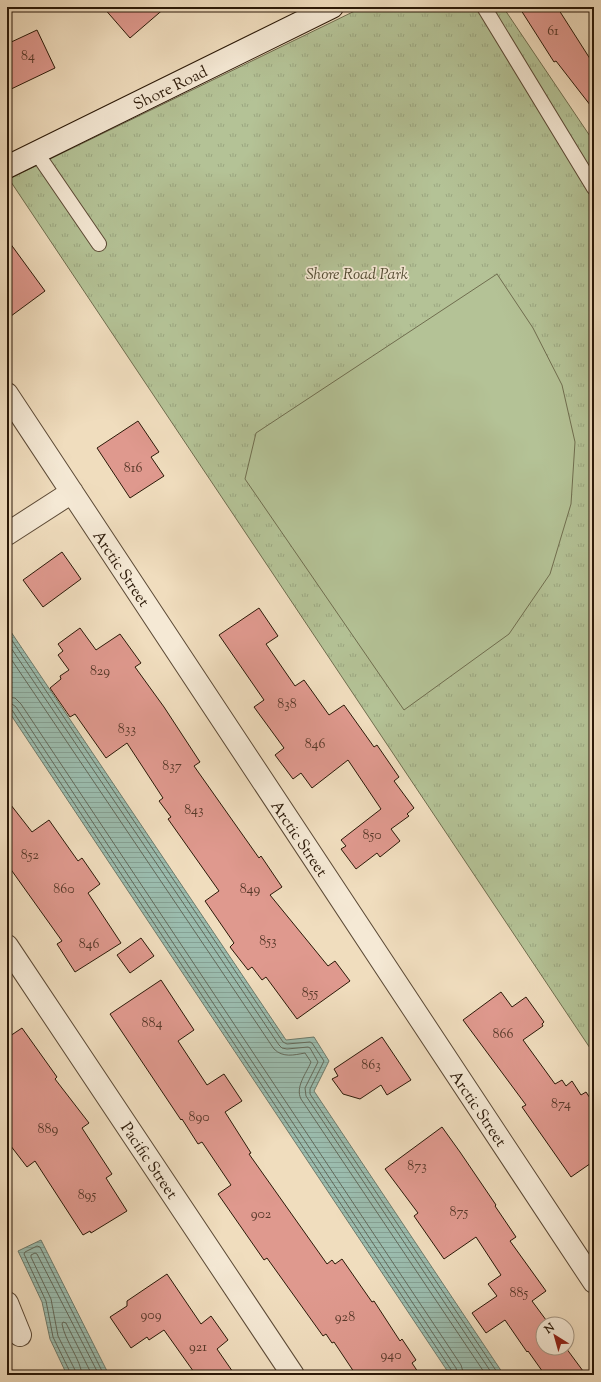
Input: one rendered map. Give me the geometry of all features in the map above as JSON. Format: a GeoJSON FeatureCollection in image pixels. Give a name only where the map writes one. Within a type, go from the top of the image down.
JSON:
{"type":"FeatureCollection","features":[{"type":"Feature","properties":{"kind":"street","name":"Shore Road"},"geometry":{"type":"LineString","coordinates":[[7,166],[332,7]]}},
{"type":"Feature","properties":{"kind":"street","name":"Arctic Street"},"geometry":{"type":"LineString","coordinates":[[7,394],[594,1282]]}},
{"type":"Feature","properties":{"kind":"street"},"geometry":{"type":"LineString","coordinates":[[7,534],[72,492]]}},
{"type":"Feature","properties":{"kind":"street","name":"Pacific Street"},"geometry":{"type":"LineString","coordinates":[[7,946],[294,1375]]}},
{"type":"Feature","properties":{"kind":"street"},"geometry":{"type":"LineString","coordinates":[[7,1302],[20,1335]]}},
{"type":"Feature","properties":{"kind":"lane"},"geometry":{"type":"LineString","coordinates":[[484,7],[594,188]]}},
{"type":"Feature","properties":{"kind":"lane"},"geometry":{"type":"LineString","coordinates":[[36,152],[99,244]]}},
{"type":"Feature","properties":{"kind":"green space","name":"Shore Road Park"},"geometry":{"type":"Polygon","coordinates":[[[363,7],[503,7],[594,142],[594,1054],[9,179],[363,7]]]}},
{"type":"Feature","properties":{"kind":"green space"},"geometry":{"type":"Polygon","coordinates":[[[497,274],[533,328],[562,385],[575,442],[571,504],[550,574],[509,634],[404,710],[245,479],[256,433],[497,274]]]}},
{"type":"Feature","properties":{"kind":"water"},"geometry":{"type":"Polygon","coordinates":[[[7,626],[286,1040],[314,1037],[329,1061],[314,1091],[504,1375],[450,1375],[7,709],[7,626]]]}},
{"type":"Feature","properties":{"kind":"water"},"geometry":{"type":"Polygon","coordinates":[[[41,1240],[109,1375],[67,1375],[50,1339],[42,1302],[18,1251],[41,1240]]]}},
{"type":"Feature","properties":{"kind":"building"},"geometry":{"type":"Polygon","coordinates":[[[103,7],[166,7],[130,38],[103,7]]]}},
{"type":"Feature","properties":{"kind":"building"},"geometry":{"type":"Polygon","coordinates":[[[519,7],[557,7],[594,65],[594,110],[556,61],[554,62],[519,7]]]}},
{"type":"Feature","properties":{"kind":"building"},"geometry":{"type":"Polygon","coordinates":[[[37,30],[55,68],[7,91],[7,44],[37,30]]]}},
{"type":"Feature","properties":{"kind":"building"},"geometry":{"type":"Polygon","coordinates":[[[7,239],[45,291],[7,319],[7,239]]]}},
{"type":"Feature","properties":{"kind":"building"},"geometry":{"type":"Polygon","coordinates":[[[138,421],[159,452],[151,457],[164,476],[130,498],[97,448],[138,421]]]}},
{"type":"Feature","properties":{"kind":"building"},"geometry":{"type":"Polygon","coordinates":[[[62,552],[81,579],[43,607],[23,580],[62,552]]]}},
{"type":"Feature","properties":{"kind":"building"},"geometry":{"type":"Polygon","coordinates":[[[259,608],[278,636],[266,644],[295,686],[304,680],[329,715],[344,705],[374,747],[377,745],[399,777],[394,781],[414,808],[407,814],[409,816],[391,829],[400,841],[380,857],[377,853],[356,869],[341,849],[346,846],[341,840],[381,809],[348,760],[312,788],[301,773],[293,779],[275,755],[284,748],[254,707],[264,700],[219,635],[259,608]]]}},
{"type":"Feature","properties":{"kind":"building"},"geometry":{"type":"Polygon","coordinates":[[[80,628],[96,650],[120,634],[141,663],[135,667],[164,707],[200,762],[194,766],[259,858],[261,856],[282,887],[270,895],[328,966],[335,961],[350,981],[297,1019],[266,977],[262,980],[252,967],[248,970],[230,947],[234,943],[205,901],[219,891],[168,819],[171,817],[159,801],[163,798],[127,743],[106,758],[75,714],[70,717],[50,688],[61,679],[60,676],[69,670],[58,655],[63,651],[58,644],[80,628]]]}},
{"type":"Feature","properties":{"kind":"building"},"geometry":{"type":"Polygon","coordinates":[[[7,800],[32,832],[49,820],[78,861],[82,858],[100,884],[88,893],[121,943],[75,972],[57,944],[62,941],[7,864],[7,800]]]}},
{"type":"Feature","properties":{"kind":"building"},"geometry":{"type":"Polygon","coordinates":[[[141,938],[154,956],[130,973],[117,955],[141,938]]]}},
{"type":"Feature","properties":{"kind":"building"},"geometry":{"type":"Polygon","coordinates":[[[161,980],[194,1030],[178,1041],[207,1085],[224,1074],[242,1101],[225,1112],[251,1153],[249,1154],[327,1264],[332,1260],[335,1264],[342,1259],[372,1302],[374,1301],[400,1341],[402,1339],[416,1360],[412,1363],[420,1375],[356,1375],[334,1342],[332,1343],[326,1334],[323,1336],[267,1258],[264,1260],[218,1194],[231,1185],[202,1142],[198,1144],[182,1119],[181,1120],[110,1014],[161,980]]]}},
{"type":"Feature","properties":{"kind":"building"},"geometry":{"type":"Polygon","coordinates":[[[501,992],[512,1007],[526,997],[544,1022],[542,1024],[543,1026],[523,1040],[555,1084],[562,1080],[566,1086],[572,1081],[581,1095],[586,1092],[594,1104],[594,1161],[571,1177],[522,1107],[526,1105],[463,1020],[501,992]]]}},
{"type":"Feature","properties":{"kind":"building"},"geometry":{"type":"Polygon","coordinates":[[[22,1028],[57,1077],[55,1079],[89,1123],[82,1128],[112,1174],[106,1178],[127,1211],[91,1233],[90,1231],[83,1235],[35,1161],[27,1167],[7,1141],[7,1038],[22,1028]]]}},
{"type":"Feature","properties":{"kind":"building"},"geometry":{"type":"Polygon","coordinates":[[[382,1037],[411,1080],[387,1095],[381,1085],[360,1099],[343,1094],[332,1079],[338,1076],[334,1069],[382,1037]]]}},
{"type":"Feature","properties":{"kind":"building"},"geometry":{"type":"Polygon","coordinates":[[[442,1127],[496,1205],[495,1206],[516,1237],[510,1241],[546,1291],[532,1301],[543,1316],[535,1316],[535,1356],[572,1356],[586,1375],[545,1375],[505,1320],[486,1333],[472,1313],[497,1296],[488,1284],[501,1275],[476,1237],[444,1259],[414,1216],[418,1213],[385,1169],[442,1127]]]}},
{"type":"Feature","properties":{"kind":"building"},"geometry":{"type":"Polygon","coordinates":[[[167,1274],[201,1324],[211,1316],[228,1340],[217,1349],[235,1375],[196,1375],[164,1330],[149,1340],[147,1337],[131,1348],[110,1317],[127,1306],[127,1301],[167,1274]]]}}]}
